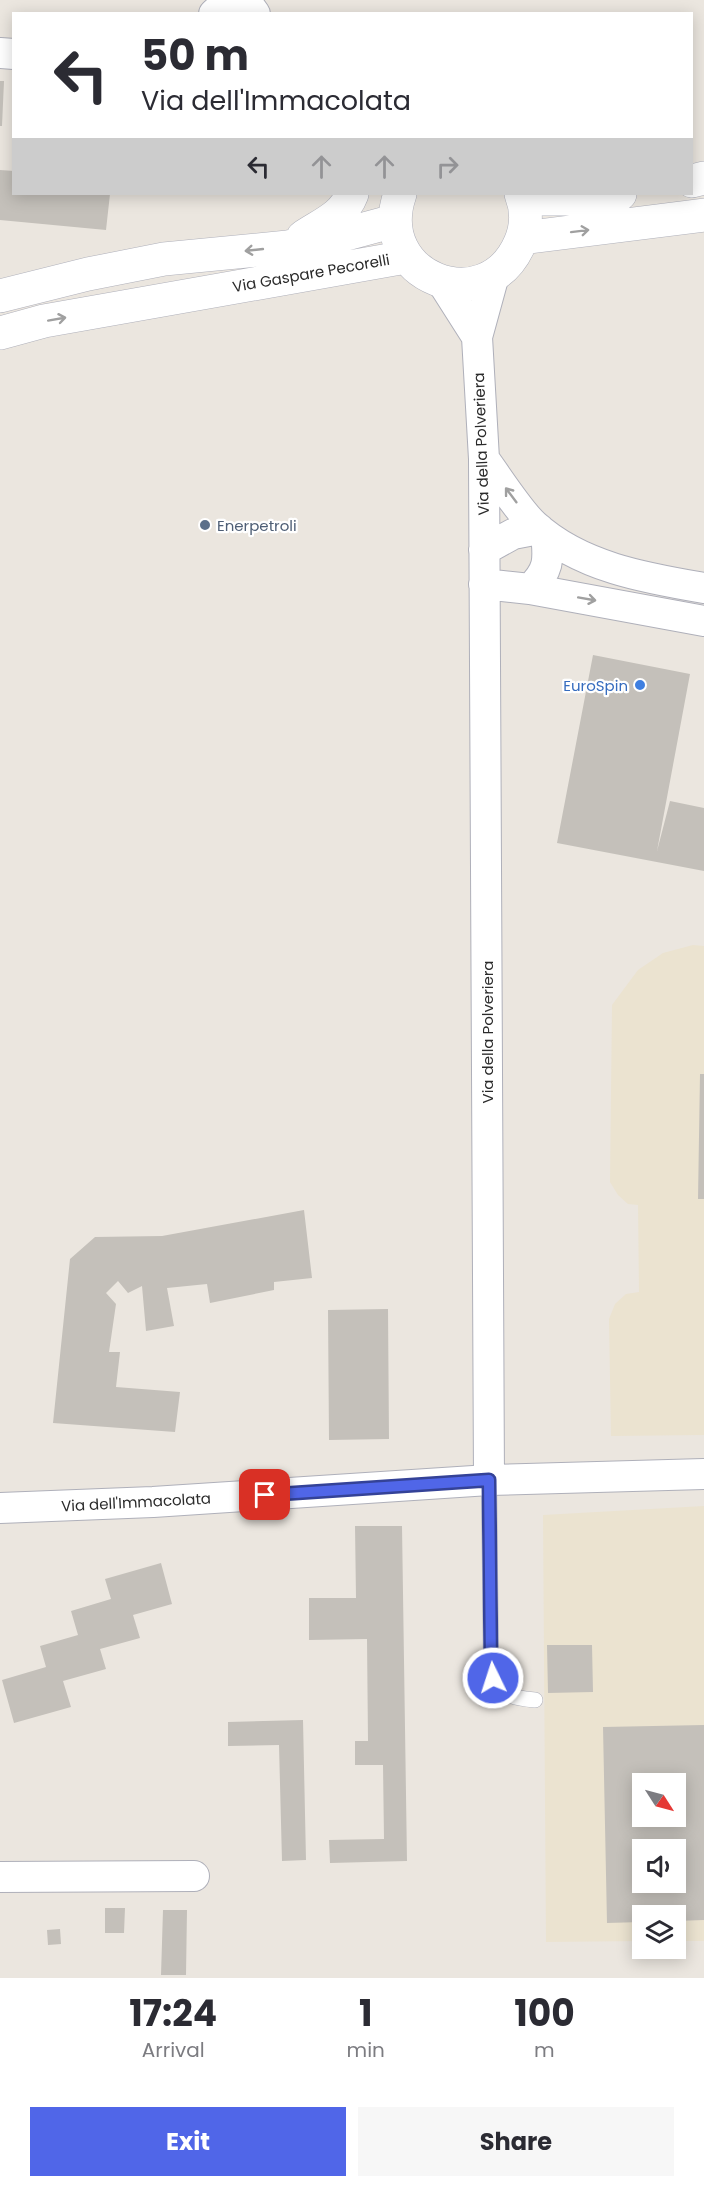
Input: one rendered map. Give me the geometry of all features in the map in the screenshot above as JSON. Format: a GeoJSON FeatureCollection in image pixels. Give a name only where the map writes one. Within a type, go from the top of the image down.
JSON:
{"type":"FeatureCollection","features":[{"type":"Feature","properties":{"kind":"street"},"geometry":{"type":"LineString","coordinates":[[216,12],[229,0]]}},
{"type":"Feature","properties":{"kind":"street"},"geometry":{"type":"LineString","coordinates":[[288,247],[333,220],[349,202],[352,195]]}},
{"type":"Feature","properties":{"kind":"street"},"geometry":{"type":"LineString","coordinates":[[614,195],[591,199],[522,196],[525,215],[522,238],[704,215]]}},
{"type":"Feature","properties":{"kind":"street"},"geometry":{"type":"LineString","coordinates":[[397,207],[398,243],[406,257]]}},
{"type":"Feature","properties":{"kind":"street","name":"Via Gaspare Pecorelli"},"geometry":{"type":"LineString","coordinates":[[0,296],[88,274],[164,259],[288,247],[397,207]]}},
{"type":"Feature","properties":{"kind":"street","name":"Via Gaspare Pecorelli"},"geometry":{"type":"LineString","coordinates":[[0,333],[44,321],[406,257],[425,275],[441,282],[474,283],[494,274],[506,265],[516,252],[522,238]]}},
{"type":"Feature","properties":{"kind":"street","name":"Via della Polveriera"},"geometry":{"type":"LineString","coordinates":[[484,550],[484,459],[477,337],[494,274]]}},
{"type":"Feature","properties":{"kind":"street","name":"Via della Polveriera"},"geometry":{"type":"LineString","coordinates":[[441,282],[477,337]]}},
{"type":"Feature","properties":{"kind":"street"},"geometry":{"type":"LineString","coordinates":[[484,459],[532,524],[564,549],[605,566],[664,581],[704,588]]}},
{"type":"Feature","properties":{"kind":"street"},"geometry":{"type":"LineString","coordinates":[[543,532],[513,534],[484,550],[484,584],[530,589],[704,621]]}},
{"type":"Feature","properties":{"kind":"street"},"geometry":{"type":"LineString","coordinates":[[530,589],[543,576],[549,557],[543,532]]}},
{"type":"Feature","properties":{"kind":"street","name":"Via della Polveriera"},"geometry":{"type":"LineString","coordinates":[[484,584],[489,1480]]}},
{"type":"Feature","properties":{"kind":"street","name":"Via dell'Immacolata"},"geometry":{"type":"LineString","coordinates":[[0,1508],[153,1502],[489,1480],[704,1474]]}},
{"type":"Feature","properties":{"kind":"street"},"geometry":{"type":"LineString","coordinates":[[0,1877],[194,1876]]}},
{"type":"Feature","properties":{"kind":"lane"},"geometry":{"type":"LineString","coordinates":[[489,1480],[493,1678],[500,1690],[516,1699],[536,1700]]}},
{"type":"Feature","properties":{"kind":"shaded area"},"geometry":{"type":"Polygon","coordinates":[[[693,945],[704,946],[704,1435],[611,1436],[609,1319],[615,1304],[626,1294],[639,1292],[638,1205],[628,1204],[618,1195],[610,1182],[612,1005],[638,970],[663,953],[693,945]]]}},
{"type":"Feature","properties":{"kind":"shaded area"},"geometry":{"type":"Polygon","coordinates":[[[704,1506],[704,1941],[686,1941],[686,1905],[632,1905],[632,1941],[546,1942],[543,1515],[704,1506]]]}},
{"type":"Feature","properties":{"kind":"building"},"geometry":{"type":"Polygon","coordinates":[[[0,81],[4,81],[2,126],[0,126],[0,81]]]}},
{"type":"Feature","properties":{"kind":"building"},"geometry":{"type":"Polygon","coordinates":[[[0,170],[12,171],[12,195],[110,195],[106,230],[0,220],[0,170]]]}},
{"type":"Feature","properties":{"kind":"building"},"geometry":{"type":"Polygon","coordinates":[[[593,655],[690,674],[657,851],[670,801],[704,808],[704,871],[557,843],[593,655]]]}},
{"type":"Feature","properties":{"kind":"building"},"geometry":{"type":"Polygon","coordinates":[[[700,1074],[704,1074],[704,1199],[698,1199],[700,1074]]]}},
{"type":"Feature","properties":{"kind":"building"},"geometry":{"type":"Polygon","coordinates":[[[304,1210],[312,1278],[274,1282],[274,1290],[210,1303],[207,1284],[167,1288],[174,1326],[146,1331],[142,1286],[128,1293],[118,1281],[106,1293],[116,1304],[109,1352],[120,1352],[116,1387],[180,1392],[175,1432],[53,1423],[70,1259],[95,1237],[162,1236],[304,1210]]]}},
{"type":"Feature","properties":{"kind":"building"},"geometry":{"type":"Polygon","coordinates":[[[388,1309],[389,1439],[329,1440],[328,1310],[388,1309]]]}},
{"type":"Feature","properties":{"kind":"building"},"geometry":{"type":"Polygon","coordinates":[[[355,1526],[402,1526],[407,1861],[330,1863],[329,1840],[384,1839],[383,1765],[355,1765],[355,1741],[368,1741],[367,1639],[309,1640],[309,1598],[356,1598],[355,1526]]]}},
{"type":"Feature","properties":{"kind":"building"},"geometry":{"type":"Polygon","coordinates":[[[161,1563],[172,1604],[133,1615],[140,1638],[100,1649],[106,1669],[63,1681],[71,1707],[14,1723],[2,1680],[46,1667],[40,1646],[78,1635],[71,1611],[111,1599],[105,1579],[161,1563]]]}},
{"type":"Feature","properties":{"kind":"building"},"geometry":{"type":"Polygon","coordinates":[[[547,1645],[592,1645],[593,1692],[548,1693],[547,1645]]]}},
{"type":"Feature","properties":{"kind":"building"},"geometry":{"type":"Polygon","coordinates":[[[303,1720],[306,1860],[282,1861],[279,1745],[228,1746],[228,1722],[303,1720]]]}},
{"type":"Feature","properties":{"kind":"building"},"geometry":{"type":"Polygon","coordinates":[[[704,1725],[704,1920],[686,1921],[686,1905],[632,1905],[632,1922],[607,1923],[603,1727],[704,1725]]]}},
{"type":"Feature","properties":{"kind":"building"},"geometry":{"type":"Polygon","coordinates":[[[105,1908],[125,1908],[124,1933],[105,1933],[105,1908]]]}},
{"type":"Feature","properties":{"kind":"building"},"geometry":{"type":"Polygon","coordinates":[[[163,1910],[187,1910],[186,1975],[161,1975],[163,1910]]]}},
{"type":"Feature","properties":{"kind":"building"},"geometry":{"type":"Polygon","coordinates":[[[60,1929],[61,1944],[48,1945],[47,1930],[60,1929]]]}},
{"type":"Feature","properties":{"kind":"place","name":"Enerpetroli"},"geometry":{"type":"Point","coordinates":[205,525]}},
{"type":"Feature","properties":{"kind":"place","name":"EuroSpin"},"geometry":{"type":"Point","coordinates":[640,685]}},
{"type":"Feature","properties":{"kind":"route"},"geometry":{"type":"LineString","coordinates":[[265,1495],[489,1480],[493,1678]]}}]}
